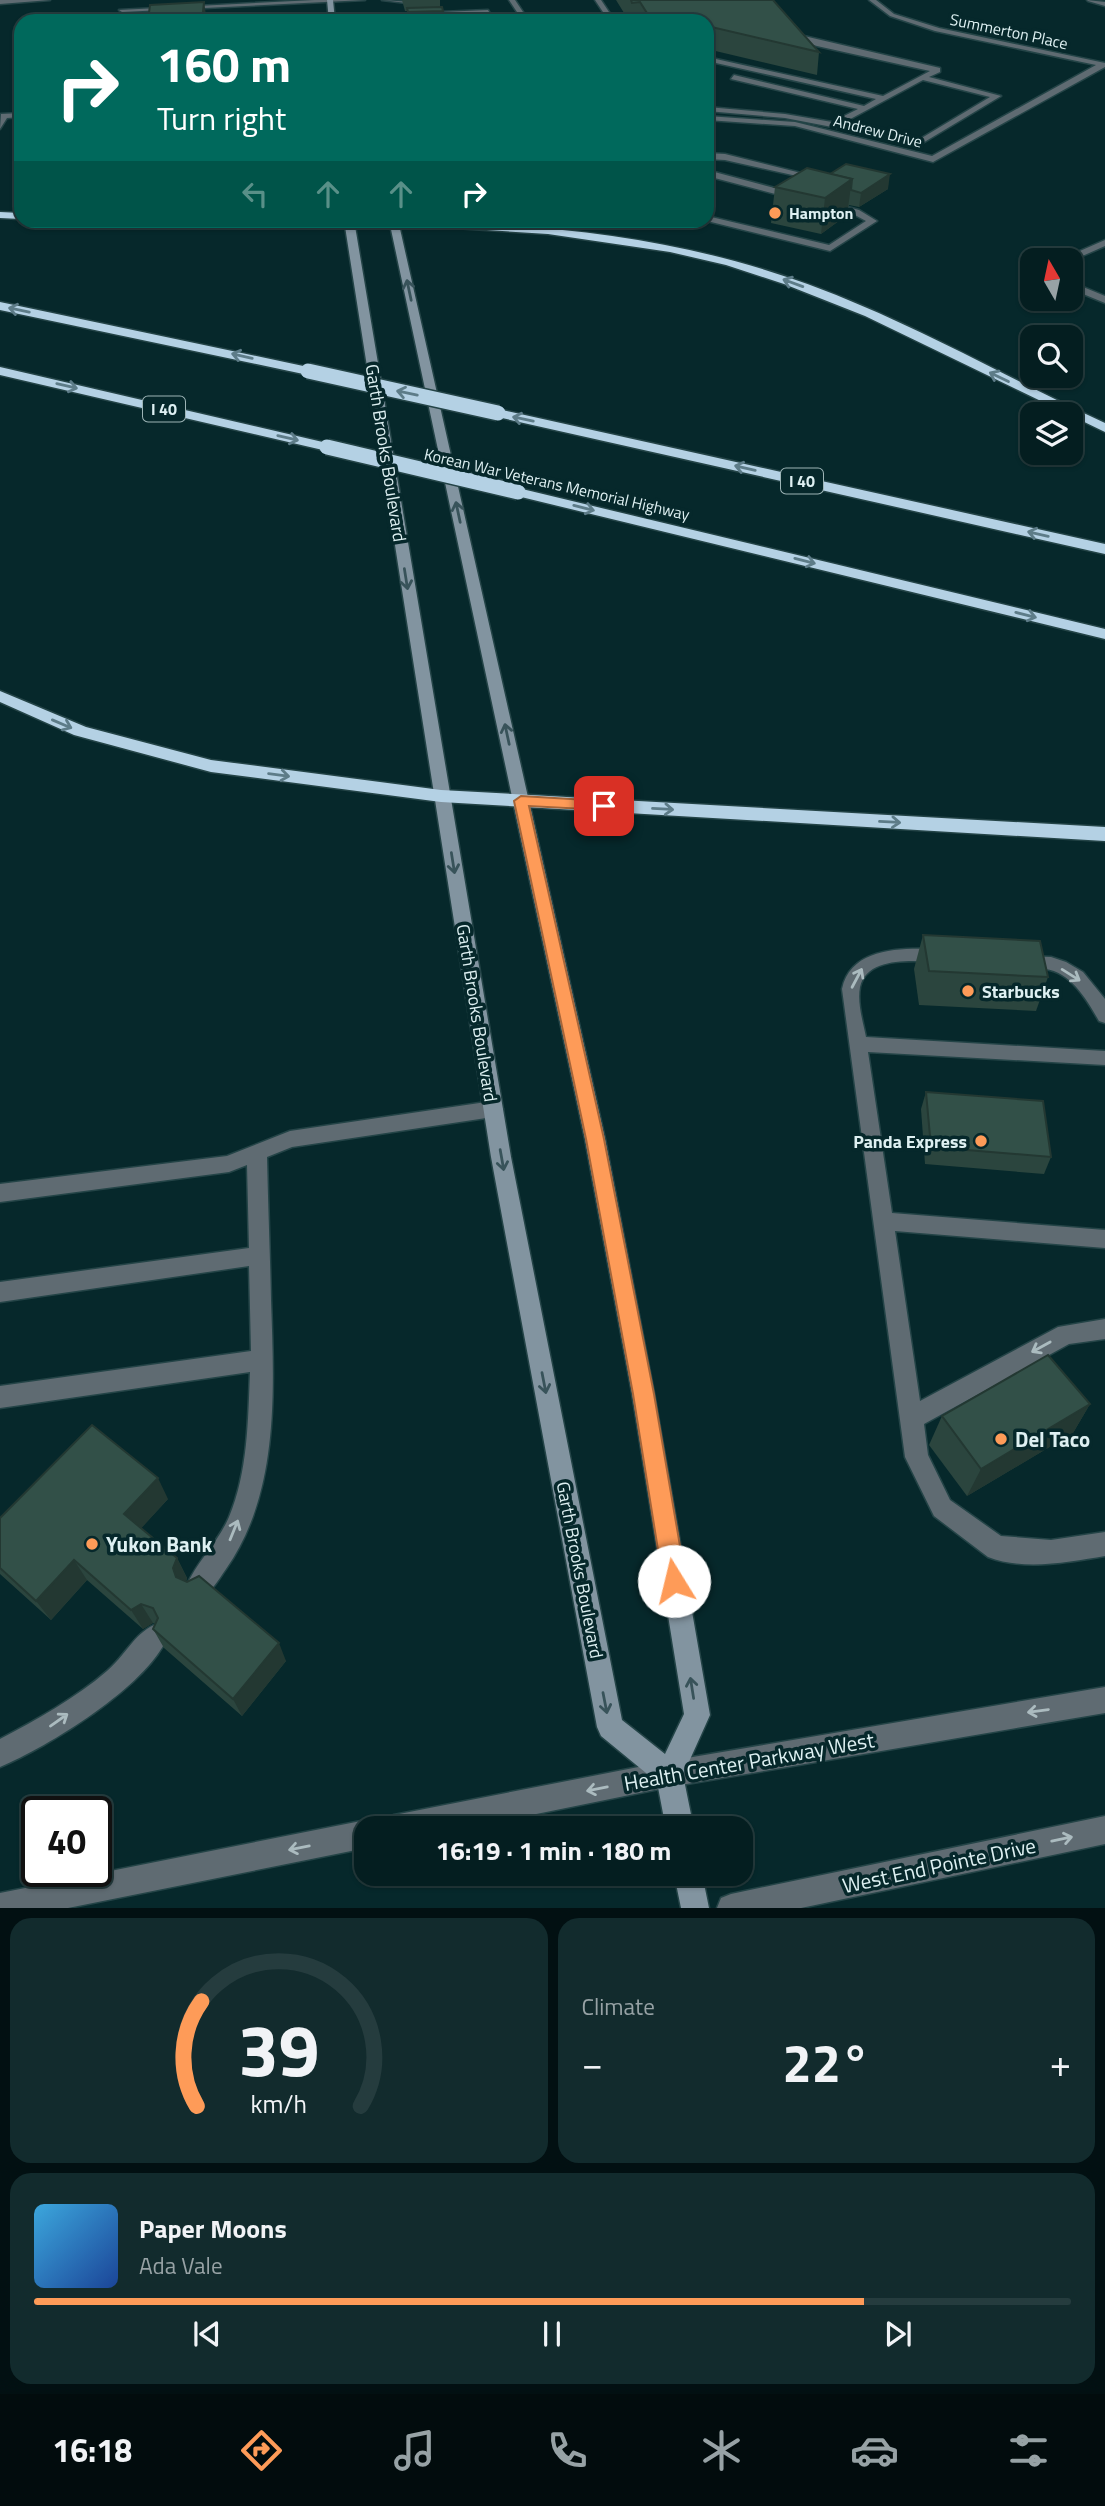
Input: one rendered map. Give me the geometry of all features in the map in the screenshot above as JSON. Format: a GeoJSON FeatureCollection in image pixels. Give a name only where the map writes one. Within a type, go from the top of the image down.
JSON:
{"type":"FeatureCollection","features":[{"type":"Feature","properties":{"kind":"highway"},"geometry":{"type":"LineString","coordinates":[[487,228],[616,240],[736,265],[788,281],[855,307],[1105,428]]}},
{"type":"Feature","properties":{"kind":"highway","name":"I 40"},"geometry":{"type":"LineString","coordinates":[[0,306],[308,371],[1105,549]]}},
{"type":"Feature","properties":{"kind":"highway","name":"Korean War Veterans Memorial Highway"},"geometry":{"type":"LineString","coordinates":[[0,371],[518,492],[1105,634]]}},
{"type":"Feature","properties":{"kind":"highway"},"geometry":{"type":"LineString","coordinates":[[0,696],[80,731],[211,766],[441,796],[1105,835]]}},
{"type":"Feature","properties":{"kind":"street"},"geometry":{"type":"LineString","coordinates":[[0,2],[47,0]]}},
{"type":"Feature","properties":{"kind":"street"},"geometry":{"type":"LineString","coordinates":[[121,14],[124,0]]}},
{"type":"Feature","properties":{"kind":"street"},"geometry":{"type":"LineString","coordinates":[[122,10],[231,10],[362,0]]}},
{"type":"Feature","properties":{"kind":"street"},"geometry":{"type":"LineString","coordinates":[[385,0],[430,2]]}},
{"type":"Feature","properties":{"kind":"street"},"geometry":{"type":"LineString","coordinates":[[767,0],[802,38],[817,44],[937,70],[821,131]]}},
{"type":"Feature","properties":{"kind":"street","name":"Summerton Place"},"geometry":{"type":"LineString","coordinates":[[872,0],[892,15],[937,30],[1103,65]]}},
{"type":"Feature","properties":{"kind":"street"},"geometry":{"type":"LineString","coordinates":[[1090,0],[1105,4]]}},
{"type":"Feature","properties":{"kind":"street"},"geometry":{"type":"LineString","coordinates":[[457,14],[489,14]]}},
{"type":"Feature","properties":{"kind":"street"},"geometry":{"type":"LineString","coordinates":[[714,61],[883,98]]}},
{"type":"Feature","properties":{"kind":"street","name":"Andrew Drive"},"geometry":{"type":"LineString","coordinates":[[714,118],[795,124],[933,159],[1103,65]]}},
{"type":"Feature","properties":{"kind":"street"},"geometry":{"type":"LineString","coordinates":[[721,74],[864,108]]}},
{"type":"Feature","properties":{"kind":"street"},"geometry":{"type":"LineString","coordinates":[[714,110],[778,115],[921,142],[997,96],[922,78]]}},
{"type":"Feature","properties":{"kind":"street"},"geometry":{"type":"LineString","coordinates":[[0,127],[4,116],[14,115]]}},
{"type":"Feature","properties":{"kind":"street"},"geometry":{"type":"LineString","coordinates":[[714,156],[805,175],[776,192]]}},
{"type":"Feature","properties":{"kind":"street"},"geometry":{"type":"LineString","coordinates":[[714,175],[803,198]]}},
{"type":"Feature","properties":{"kind":"street"},"geometry":{"type":"LineString","coordinates":[[714,221],[830,248],[872,221],[856,212],[816,202]]}},
{"type":"Feature","properties":{"kind":"street","name":"Garth Brooks Boulevard"},"geometry":{"type":"LineString","coordinates":[[350,228],[493,1109],[610,1727],[669,1774]]}},
{"type":"Feature","properties":{"kind":"street"},"geometry":{"type":"LineString","coordinates":[[394,228],[600,1166],[643,1394],[697,1715],[669,1774],[677,1816]]}},
{"type":"Feature","properties":{"kind":"street"},"geometry":{"type":"LineString","coordinates":[[1083,252],[1105,243]]}},
{"type":"Feature","properties":{"kind":"street"},"geometry":{"type":"LineString","coordinates":[[1083,290],[1105,300]]}},
{"type":"Feature","properties":{"kind":"street"},"geometry":{"type":"LineString","coordinates":[[956,957],[901,954],[863,966],[851,985],[917,1457],[942,1508],[997,1548],[1051,1552],[1105,1544]]}},
{"type":"Feature","properties":{"kind":"street"},"geometry":{"type":"LineString","coordinates":[[1011,961],[1052,964],[1084,983],[1105,1016]]}},
{"type":"Feature","properties":{"kind":"street"},"geometry":{"type":"LineString","coordinates":[[858,1044],[1105,1058]]}},
{"type":"Feature","properties":{"kind":"street"},"geometry":{"type":"LineString","coordinates":[[0,1193],[229,1164],[290,1139],[493,1109]]}},
{"type":"Feature","properties":{"kind":"street"},"geometry":{"type":"LineString","coordinates":[[198,1587],[229,1542],[250,1491],[259,1430],[262,1360],[257,1152]]}},
{"type":"Feature","properties":{"kind":"street"},"geometry":{"type":"LineString","coordinates":[[883,1221],[1105,1240]]}},
{"type":"Feature","properties":{"kind":"street"},"geometry":{"type":"LineString","coordinates":[[0,1292],[261,1255]]}},
{"type":"Feature","properties":{"kind":"street"},"geometry":{"type":"LineString","coordinates":[[912,1418],[1066,1334],[1105,1329]]}},
{"type":"Feature","properties":{"kind":"street"},"geometry":{"type":"LineString","coordinates":[[0,1397],[262,1360]]}},
{"type":"Feature","properties":{"kind":"street"},"geometry":{"type":"LineString","coordinates":[[0,1754],[49,1727],[117,1680],[154,1638]]}},
{"type":"Feature","properties":{"kind":"street","name":"Health Center Parkway West"},"geometry":{"type":"LineString","coordinates":[[459,1816],[669,1774],[1105,1700]]}},
{"type":"Feature","properties":{"kind":"street","name":"West End Pointe Drive"},"geometry":{"type":"LineString","coordinates":[[731,1908],[1105,1830]]}},
{"type":"Feature","properties":{"kind":"street"},"geometry":{"type":"LineString","coordinates":[[0,1907],[354,1836]]}},
{"type":"Feature","properties":{"kind":"street"},"geometry":{"type":"LineString","coordinates":[[690,1886],[695,1908]]}},
{"type":"Feature","properties":{"kind":"building"},"geometry":{"type":"Polygon","coordinates":[[[631,0],[773,0],[819,52],[714,28],[714,14],[652,14],[647,13],[640,2],[632,3],[631,0]]]}},
{"type":"Feature","properties":{"kind":"building"},"geometry":{"type":"Polygon","coordinates":[[[204,2],[203,14],[149,14],[150,5],[204,2]]]}},
{"type":"Feature","properties":{"kind":"building"},"geometry":{"type":"Polygon","coordinates":[[[442,7],[443,11],[408,12],[407,8],[442,7]]]}},
{"type":"Feature","properties":{"kind":"building"},"geometry":{"type":"Polygon","coordinates":[[[846,164],[890,174],[861,193],[851,190],[852,179],[830,174],[846,164]]]}},
{"type":"Feature","properties":{"kind":"building"},"geometry":{"type":"Polygon","coordinates":[[[807,168],[852,179],[825,198],[775,187],[807,168]]]}},
{"type":"Feature","properties":{"kind":"building"},"geometry":{"type":"Polygon","coordinates":[[[923,935],[1040,941],[1048,977],[929,971],[923,935]]]}},
{"type":"Feature","properties":{"kind":"building","name":"Panda Express"},"geometry":{"type":"Polygon","coordinates":[[[926,1092],[1043,1101],[1051,1157],[931,1147],[926,1092]]]}},
{"type":"Feature","properties":{"kind":"building"},"geometry":{"type":"Polygon","coordinates":[[[1048,1355],[1090,1404],[981,1469],[942,1416],[1048,1355]]]}},
{"type":"Feature","properties":{"kind":"building"},"geometry":{"type":"Polygon","coordinates":[[[92,1425],[158,1478],[124,1514],[177,1558],[173,1568],[176,1577],[187,1582],[199,1576],[279,1643],[233,1699],[153,1629],[158,1618],[153,1608],[141,1604],[131,1610],[74,1560],[36,1601],[0,1568],[0,1518],[92,1425]]]}},
{"type":"Feature","properties":{"kind":"place","name":"Hampton"},"geometry":{"type":"Point","coordinates":[775,213]}},
{"type":"Feature","properties":{"kind":"place","name":"Starbucks"},"geometry":{"type":"Point","coordinates":[968,991]}},
{"type":"Feature","properties":{"kind":"place","name":"Panda Express"},"geometry":{"type":"Point","coordinates":[981,1141]}},
{"type":"Feature","properties":{"kind":"place","name":"Del Taco"},"geometry":{"type":"Point","coordinates":[1001,1439]}},
{"type":"Feature","properties":{"kind":"place","name":"Yukon Bank"},"geometry":{"type":"Point","coordinates":[92,1544]}},
{"type":"Feature","properties":{"kind":"route"},"geometry":{"type":"LineString","coordinates":[[604,806],[521,801],[595,1139],[643,1394],[674,1581]]}}]}
